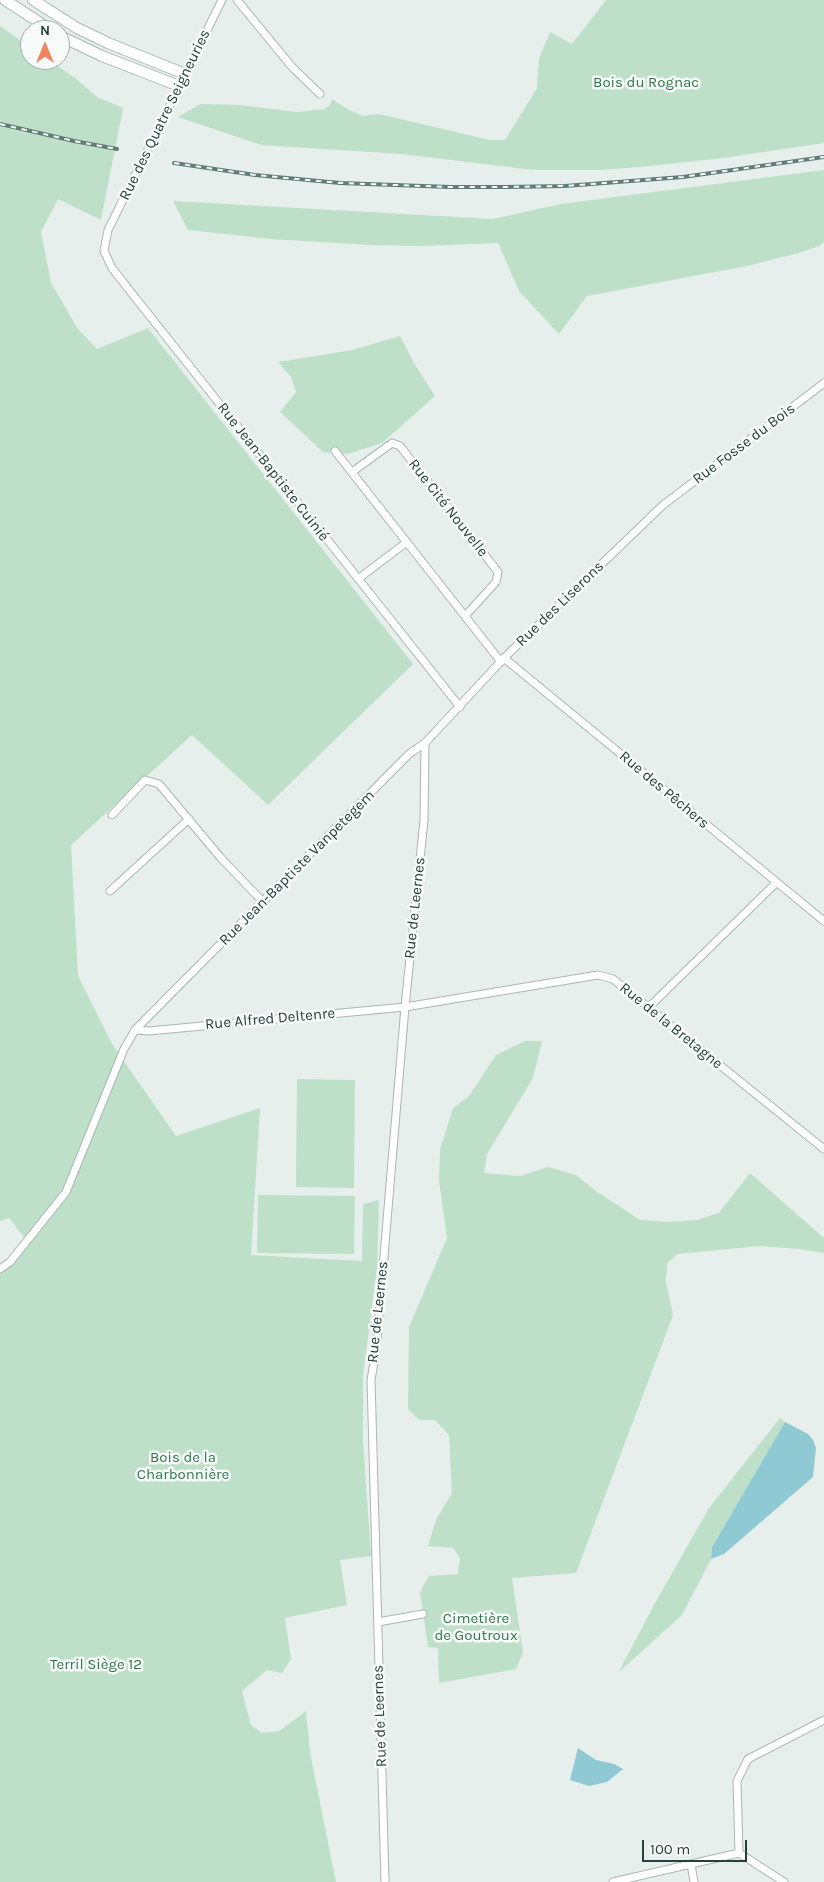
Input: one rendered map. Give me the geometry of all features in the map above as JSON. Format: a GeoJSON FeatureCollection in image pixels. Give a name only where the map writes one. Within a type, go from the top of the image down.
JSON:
{"type":"FeatureCollection","features":[{"type":"Feature","properties":{"kind":"main road"},"geometry":{"type":"LineString","coordinates":[[5,0],[35,20]]}},
{"type":"Feature","properties":{"kind":"main road"},"geometry":{"type":"LineString","coordinates":[[33,0],[77,28],[108,43],[185,74]]}},
{"type":"Feature","properties":{"kind":"main road"},"geometry":{"type":"LineString","coordinates":[[70,41],[102,56],[179,86]]}},
{"type":"Feature","properties":{"kind":"street","name":"Rue des Quatre Seigneuries"},"geometry":{"type":"LineString","coordinates":[[108,230],[222,0]]}},
{"type":"Feature","properties":{"kind":"street"},"geometry":{"type":"LineString","coordinates":[[237,0],[292,67],[320,94]]}},
{"type":"Feature","properties":{"kind":"street","name":"Rue Jean-Baptiste Cuinié"},"geometry":{"type":"LineString","coordinates":[[108,230],[104,251],[112,268],[460,707]]}},
{"type":"Feature","properties":{"kind":"street","name":"Rue Fosse du Bois"},"geometry":{"type":"LineString","coordinates":[[663,505],[824,383]]}},
{"type":"Feature","properties":{"kind":"street","name":"Rue Cité Nouvelle"},"geometry":{"type":"LineString","coordinates":[[352,472],[392,443],[400,446],[498,572],[496,582],[465,616]]}},
{"type":"Feature","properties":{"kind":"street"},"geometry":{"type":"LineString","coordinates":[[335,451],[465,616],[503,660]]}},
{"type":"Feature","properties":{"kind":"street","name":"Rue des Liserons"},"geometry":{"type":"LineString","coordinates":[[460,707],[503,660],[663,505]]}},
{"type":"Feature","properties":{"kind":"street"},"geometry":{"type":"LineString","coordinates":[[358,579],[407,542]]}},
{"type":"Feature","properties":{"kind":"street","name":"Rue des Pêchers"},"geometry":{"type":"LineString","coordinates":[[503,660],[824,921]]}},
{"type":"Feature","properties":{"kind":"street","name":"Rue Jean-Baptiste Vanpetegem"},"geometry":{"type":"LineString","coordinates":[[0,1269],[10,1262],[66,1192],[124,1049],[135,1030],[409,754],[425,743],[460,707]]}},
{"type":"Feature","properties":{"kind":"street","name":"Rue de Leernes"},"geometry":{"type":"LineString","coordinates":[[385,1882],[371,1380],[376,1350],[405,1007],[424,820],[425,743]]}},
{"type":"Feature","properties":{"kind":"street"},"geometry":{"type":"LineString","coordinates":[[112,814],[145,780],[159,784],[220,857],[263,902]]}},
{"type":"Feature","properties":{"kind":"street"},"geometry":{"type":"LineString","coordinates":[[110,891],[189,819]]}},
{"type":"Feature","properties":{"kind":"street"},"geometry":{"type":"LineString","coordinates":[[648,1007],[776,883]]}},
{"type":"Feature","properties":{"kind":"street","name":"Rue de la Bretagne"},"geometry":{"type":"LineString","coordinates":[[405,1007],[598,975],[613,979],[824,1149]]}},
{"type":"Feature","properties":{"kind":"street","name":"Rue Alfred Deltenre"},"geometry":{"type":"LineString","coordinates":[[135,1030],[149,1031],[405,1007]]}},
{"type":"Feature","properties":{"kind":"street"},"geometry":{"type":"LineString","coordinates":[[378,1622],[423,1614]]}},
{"type":"Feature","properties":{"kind":"street"},"geometry":{"type":"LineString","coordinates":[[739,1853],[737,1781],[748,1759],[824,1720]]}},
{"type":"Feature","properties":{"kind":"street"},"geometry":{"type":"LineString","coordinates":[[613,1882],[739,1853],[784,1882]]}},
{"type":"Feature","properties":{"kind":"street"},"geometry":{"type":"LineString","coordinates":[[691,1864],[694,1882]]}},
{"type":"Feature","properties":{"kind":"green space","name":"Bois du Rognac"},"geometry":{"type":"Polygon","coordinates":[[[606,0],[824,0],[824,143],[723,158],[651,166],[601,170],[534,170],[401,154],[261,145],[178,117],[200,104],[240,105],[297,112],[324,109],[330,105],[332,99],[363,116],[379,114],[490,140],[505,140],[537,88],[539,59],[550,32],[572,44],[606,0]]]}},
{"type":"Feature","properties":{"kind":"green space","name":"Bois de la Charbonnière"},"geometry":{"type":"Polygon","coordinates":[[[0,26],[20,40],[20,70],[63,70],[97,97],[123,108],[101,220],[58,199],[41,232],[51,283],[78,329],[97,349],[148,328],[413,664],[268,805],[192,735],[71,845],[78,976],[112,1044],[176,1136],[260,1108],[251,1255],[362,1261],[363,1204],[379,1200],[377,1268],[363,1376],[363,1441],[371,1556],[340,1560],[347,1605],[285,1618],[291,1659],[282,1673],[267,1670],[242,1691],[251,1725],[262,1733],[279,1731],[306,1711],[310,1752],[336,1882],[0,1882],[0,1269],[27,1241],[9,1218],[0,1221],[0,26]]]}},
{"type":"Feature","properties":{"kind":"green space"},"geometry":{"type":"Polygon","coordinates":[[[824,170],[824,242],[819,246],[747,266],[587,296],[559,334],[519,291],[498,243],[422,246],[371,245],[270,239],[188,230],[173,201],[493,219],[561,204],[824,170]]]}},
{"type":"Feature","properties":{"kind":"green space"},"geometry":{"type":"Polygon","coordinates":[[[400,336],[414,363],[435,396],[382,443],[348,454],[323,452],[280,412],[296,392],[291,377],[278,362],[352,350],[400,336]]]}},
{"type":"Feature","properties":{"kind":"green space","name":"Cimetière de Goutroux"},"geometry":{"type":"Polygon","coordinates":[[[525,1041],[542,1041],[533,1078],[487,1154],[484,1173],[520,1176],[548,1167],[576,1175],[596,1191],[640,1220],[668,1222],[697,1220],[719,1213],[750,1173],[824,1238],[824,1253],[759,1246],[677,1254],[667,1264],[666,1282],[673,1315],[576,1573],[512,1578],[523,1653],[516,1669],[439,1683],[438,1648],[428,1647],[420,1592],[429,1576],[458,1574],[460,1558],[453,1548],[428,1546],[436,1520],[452,1493],[449,1435],[435,1420],[419,1420],[408,1409],[409,1327],[447,1238],[439,1180],[440,1150],[453,1108],[469,1096],[496,1055],[525,1041]]]}},
{"type":"Feature","properties":{"kind":"green space"},"geometry":{"type":"Polygon","coordinates":[[[297,1079],[355,1080],[354,1188],[296,1187],[297,1079]]]}},
{"type":"Feature","properties":{"kind":"green space"},"geometry":{"type":"Polygon","coordinates":[[[258,1195],[355,1196],[354,1254],[257,1253],[258,1195]]]}},
{"type":"Feature","properties":{"kind":"green space"},"geometry":{"type":"Polygon","coordinates":[[[780,1418],[785,1422],[712,1547],[711,1559],[682,1615],[618,1673],[709,1508],[780,1418]]]}},
{"type":"Feature","properties":{"kind":"water"},"geometry":{"type":"Polygon","coordinates":[[[785,1422],[808,1434],[813,1440],[816,1448],[813,1477],[724,1554],[711,1559],[712,1547],[785,1422]]]}},
{"type":"Feature","properties":{"kind":"water"},"geometry":{"type":"Polygon","coordinates":[[[578,1748],[596,1760],[614,1764],[623,1769],[607,1782],[589,1786],[570,1780],[578,1748]]]}},
{"type":"Feature","properties":{"kind":"railway"},"geometry":{"type":"LineString","coordinates":[[0,124],[117,149]]}},
{"type":"Feature","properties":{"kind":"railway"},"geometry":{"type":"LineString","coordinates":[[174,163],[255,175],[340,183],[506,187],[565,186],[683,177],[824,157]]}},
{"type":"Feature","properties":{"kind":"park label","name":"Terril Siège 12"},"geometry":{"type":"Point","coordinates":[96,1665]}}]}
